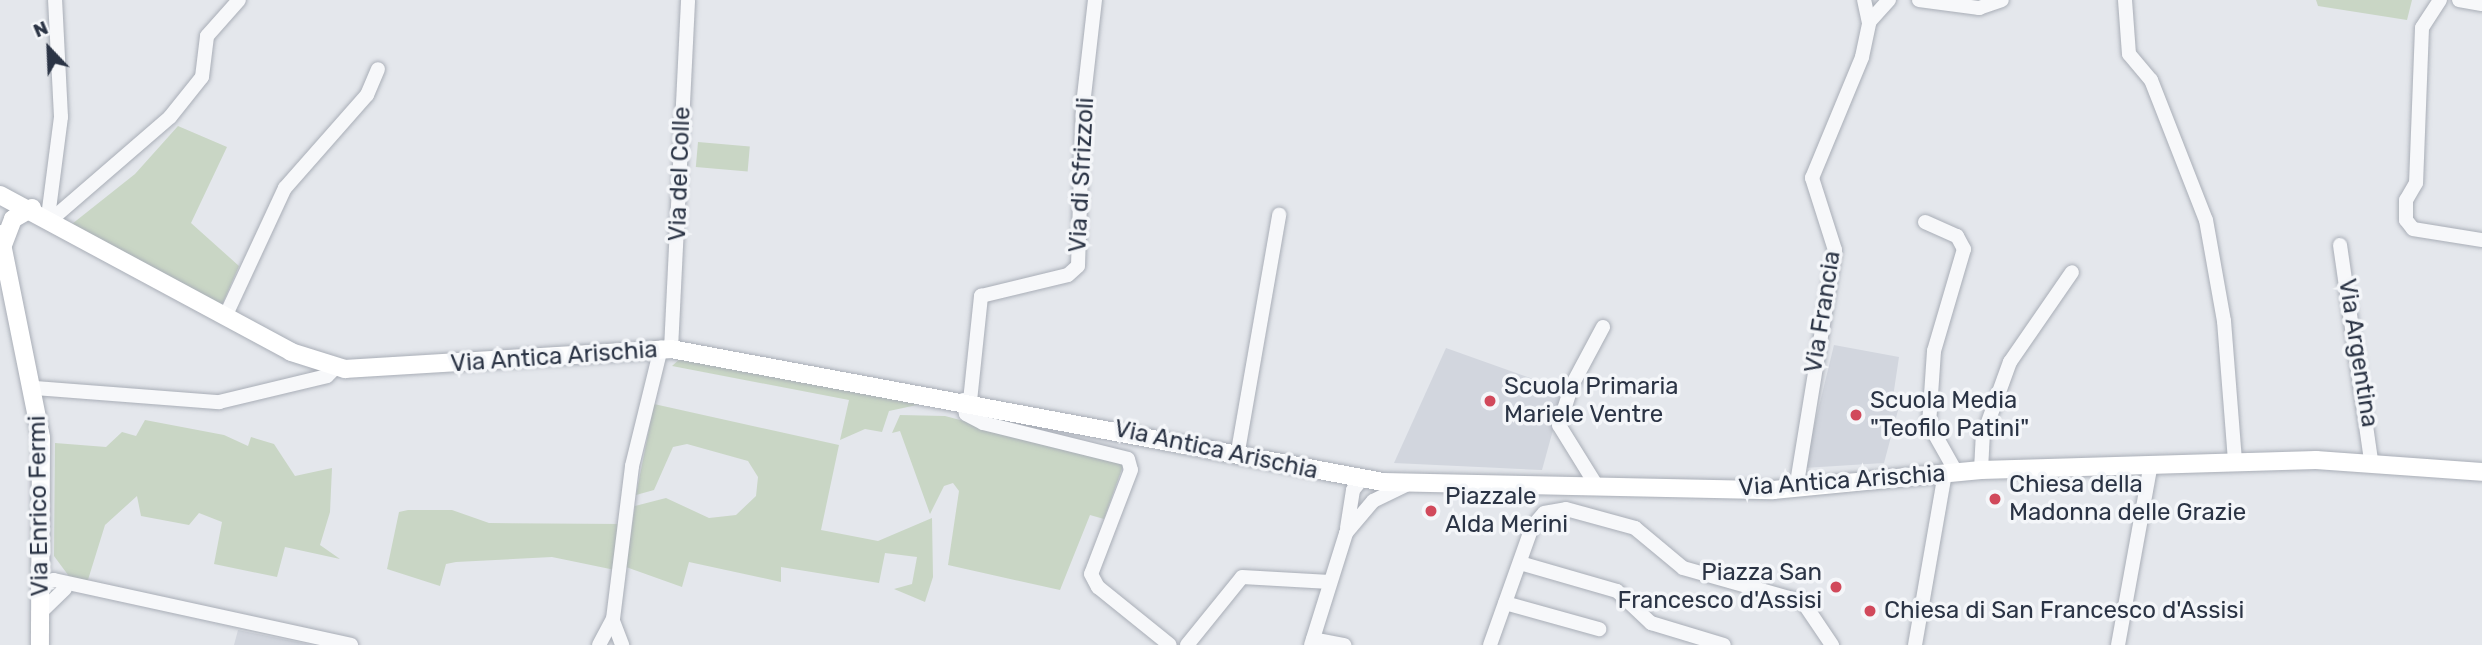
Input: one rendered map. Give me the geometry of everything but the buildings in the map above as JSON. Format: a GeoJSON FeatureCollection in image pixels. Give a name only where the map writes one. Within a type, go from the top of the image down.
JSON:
{"type":"FeatureCollection","features":[{"type":"Feature","properties":{"kind":"main road","name":"Via Antica Arischia"},"geometry":{"type":"LineString","coordinates":[[1,192],[43,209],[225,317],[337,367],[388,370],[666,348],[1238,451],[1361,480],[1411,483],[1796,489],[1981,470],[2235,461],[2371,461],[2482,472]]}},
{"type":"Feature","properties":{"kind":"main road","name":"Via Enrico Fermi"},"geometry":{"type":"LineString","coordinates":[[40,645],[42,556],[35,388],[2,239],[13,219],[43,209]]}},
{"type":"Feature","properties":{"kind":"street"},"geometry":{"type":"LineString","coordinates":[[43,209],[61,117],[55,0]]}},
{"type":"Feature","properties":{"kind":"street"},"geometry":{"type":"LineString","coordinates":[[43,209],[170,117],[202,76],[207,36],[240,0]]}},
{"type":"Feature","properties":{"kind":"street","name":"Via del Colle"},"geometry":{"type":"LineString","coordinates":[[613,619],[634,457],[666,348],[688,0]]}},
{"type":"Feature","properties":{"kind":"street","name":"Via di Sfrizzoli"},"geometry":{"type":"LineString","coordinates":[[966,401],[981,296],[1068,275],[1078,265],[1083,104],[1095,0]]}},
{"type":"Feature","properties":{"kind":"street","name":"Via Francia"},"geometry":{"type":"LineString","coordinates":[[1796,489],[1835,250],[1815,198],[1814,169],[1857,72],[1869,23],[1864,0]]}},
{"type":"Feature","properties":{"kind":"street","name":"Via Francia"},"geometry":{"type":"LineString","coordinates":[[1869,23],[1889,0]]}},
{"type":"Feature","properties":{"kind":"street"},"geometry":{"type":"LineString","coordinates":[[1919,0],[1987,8],[2002,0]]}},
{"type":"Feature","properties":{"kind":"street"},"geometry":{"type":"LineString","coordinates":[[2125,0],[2129,54],[2151,80],[2206,220],[2224,321],[2235,461]]}},
{"type":"Feature","properties":{"kind":"street"},"geometry":{"type":"LineString","coordinates":[[2440,0],[2422,28],[2416,183],[2406,200],[2406,220],[2413,229],[2482,240]]}},
{"type":"Feature","properties":{"kind":"street"},"geometry":{"type":"LineString","coordinates":[[2459,0],[2482,4]]}},
{"type":"Feature","properties":{"kind":"street"},"geometry":{"type":"LineString","coordinates":[[225,317],[285,188],[368,95],[378,69]]}},
{"type":"Feature","properties":{"kind":"street"},"geometry":{"type":"LineString","coordinates":[[1238,451],[1279,215]]}},
{"type":"Feature","properties":{"kind":"street"},"geometry":{"type":"LineString","coordinates":[[1915,645],[1951,472],[1931,433],[1930,393],[1934,351],[1964,249],[1957,236],[1925,222]]}},
{"type":"Feature","properties":{"kind":"street","name":"Via Argentina"},"geometry":{"type":"LineString","coordinates":[[2340,245],[2371,461]]}},
{"type":"Feature","properties":{"kind":"street"},"geometry":{"type":"LineString","coordinates":[[1981,470],[1983,436],[2010,362],[2071,272]]}},
{"type":"Feature","properties":{"kind":"street"},"geometry":{"type":"LineString","coordinates":[[1598,488],[1559,425],[1603,327]]}},
{"type":"Feature","properties":{"kind":"street"},"geometry":{"type":"LineString","coordinates":[[35,388],[219,402],[327,376],[337,367]]}},
{"type":"Feature","properties":{"kind":"street"},"geometry":{"type":"LineString","coordinates":[[966,401],[966,414],[983,424],[1128,459],[1131,470],[1091,574],[1098,587],[1170,645]]}},
{"type":"Feature","properties":{"kind":"street"},"geometry":{"type":"LineString","coordinates":[[2118,645],[2151,464]]}},
{"type":"Feature","properties":{"kind":"street"},"geometry":{"type":"LineString","coordinates":[[1328,473],[1342,485],[1353,514]]}},
{"type":"Feature","properties":{"kind":"street"},"geometry":{"type":"LineString","coordinates":[[1344,645],[1312,642],[1353,514],[1361,480]]}},
{"type":"Feature","properties":{"kind":"street"},"geometry":{"type":"LineString","coordinates":[[1353,514],[1382,495],[1411,483]]}},
{"type":"Feature","properties":{"kind":"street"},"geometry":{"type":"LineString","coordinates":[[1560,510],[1570,487]]}},
{"type":"Feature","properties":{"kind":"street"},"geometry":{"type":"LineString","coordinates":[[1570,487],[1576,511]]}},
{"type":"Feature","properties":{"kind":"street"},"geometry":{"type":"LineString","coordinates":[[1490,645],[1537,520],[1560,510],[1576,511],[1635,528],[1683,568],[1803,602],[1832,645]]}},
{"type":"Feature","properties":{"kind":"street"},"geometry":{"type":"LineString","coordinates":[[42,556],[65,587]]}},
{"type":"Feature","properties":{"kind":"street"},"geometry":{"type":"LineString","coordinates":[[1520,563],[1617,591],[1651,624],[1724,645]]}},
{"type":"Feature","properties":{"kind":"street"},"geometry":{"type":"LineString","coordinates":[[1187,645],[1242,577],[1331,582]]}},
{"type":"Feature","properties":{"kind":"street"},"geometry":{"type":"LineString","coordinates":[[41,583],[351,645]]}},
{"type":"Feature","properties":{"kind":"street"},"geometry":{"type":"LineString","coordinates":[[41,612],[65,587]]}},
{"type":"Feature","properties":{"kind":"street"},"geometry":{"type":"LineString","coordinates":[[1505,603],[1599,629]]}},
{"type":"Feature","properties":{"kind":"street"},"geometry":{"type":"LineString","coordinates":[[613,619],[620,645],[600,644],[613,619]]}},
{"type":"Feature","properties":{"kind":"shaded area","name":"Scuola Media \"Teofilo Patini\""},"geometry":{"type":"Polygon","coordinates":[[[1834,345],[1899,357],[1893,397],[1901,399],[1884,463],[1804,468],[1834,345]]]}},
{"type":"Feature","properties":{"kind":"shaded area","name":"Scuola Primaria Mariele Ventre"},"geometry":{"type":"Polygon","coordinates":[[[1446,348],[1564,390],[1542,470],[1394,463],[1446,348]]]}},
{"type":"Feature","properties":{"kind":"shaded area"},"geometry":{"type":"Polygon","coordinates":[[[238,630],[312,645],[234,645],[238,630]]]}},
{"type":"Feature","properties":{"kind":"green space"},"geometry":{"type":"Polygon","coordinates":[[[2316,0],[2412,0],[2407,20],[2318,6],[2316,0]]]}},
{"type":"Feature","properties":{"kind":"green space"},"geometry":{"type":"Polygon","coordinates":[[[178,126],[227,147],[191,223],[239,266],[222,305],[72,224],[135,174],[178,126]]]}},
{"type":"Feature","properties":{"kind":"green space"},"geometry":{"type":"Polygon","coordinates":[[[698,142],[750,147],[748,171],[696,167],[698,142]]]}},
{"type":"Feature","properties":{"kind":"green space"},"geometry":{"type":"Polygon","coordinates":[[[682,357],[917,400],[917,405],[889,411],[882,432],[865,429],[840,440],[849,400],[672,366],[682,357]]]}},
{"type":"Feature","properties":{"kind":"green space"},"geometry":{"type":"Polygon","coordinates":[[[654,404],[839,445],[821,530],[878,541],[932,518],[933,577],[925,602],[894,589],[912,584],[917,557],[885,553],[879,583],[781,567],[781,582],[689,562],[682,587],[626,567],[635,506],[666,498],[709,518],[736,515],[756,496],[758,477],[748,461],[687,444],[673,447],[654,490],[636,495],[654,404]]]}},
{"type":"Feature","properties":{"kind":"green space"},"geometry":{"type":"Polygon","coordinates":[[[900,415],[945,416],[1124,463],[1104,519],[1090,515],[1060,590],[948,565],[959,491],[953,483],[944,486],[930,514],[900,431],[892,433],[900,415]]]}},
{"type":"Feature","properties":{"kind":"green space"},"geometry":{"type":"Polygon","coordinates":[[[145,420],[224,435],[248,446],[251,437],[274,444],[295,476],[332,468],[330,512],[320,545],[340,559],[285,547],[277,577],[214,564],[222,522],[199,513],[189,525],[141,516],[137,496],[105,525],[87,583],[71,579],[54,556],[55,443],[106,447],[122,432],[136,436],[145,420]]]}},
{"type":"Feature","properties":{"kind":"green space"},"geometry":{"type":"Polygon","coordinates":[[[452,510],[489,523],[623,524],[615,570],[552,557],[456,562],[446,564],[440,586],[387,569],[399,512],[452,510]]]}},
{"type":"Feature","properties":{"kind":"place","name":"Scuola Primaria Mariele Ventre"},"geometry":{"type":"Point","coordinates":[1490,401]}},
{"type":"Feature","properties":{"kind":"place","name":"Scuola Media \"Teofilo Patini\""},"geometry":{"type":"Point","coordinates":[1856,415]}},
{"type":"Feature","properties":{"kind":"place","name":"Chiesa della Madonna delle Grazie"},"geometry":{"type":"Point","coordinates":[1995,499]}},
{"type":"Feature","properties":{"kind":"place","name":"Piazzale Alda Merini"},"geometry":{"type":"Point","coordinates":[1431,511]}},
{"type":"Feature","properties":{"kind":"place","name":"Piazza San Francesco d'Assisi"},"geometry":{"type":"Point","coordinates":[1836,587]}},
{"type":"Feature","properties":{"kind":"place","name":"Chiesa di San Francesco d'Assisi"},"geometry":{"type":"Point","coordinates":[1870,611]}}]}
